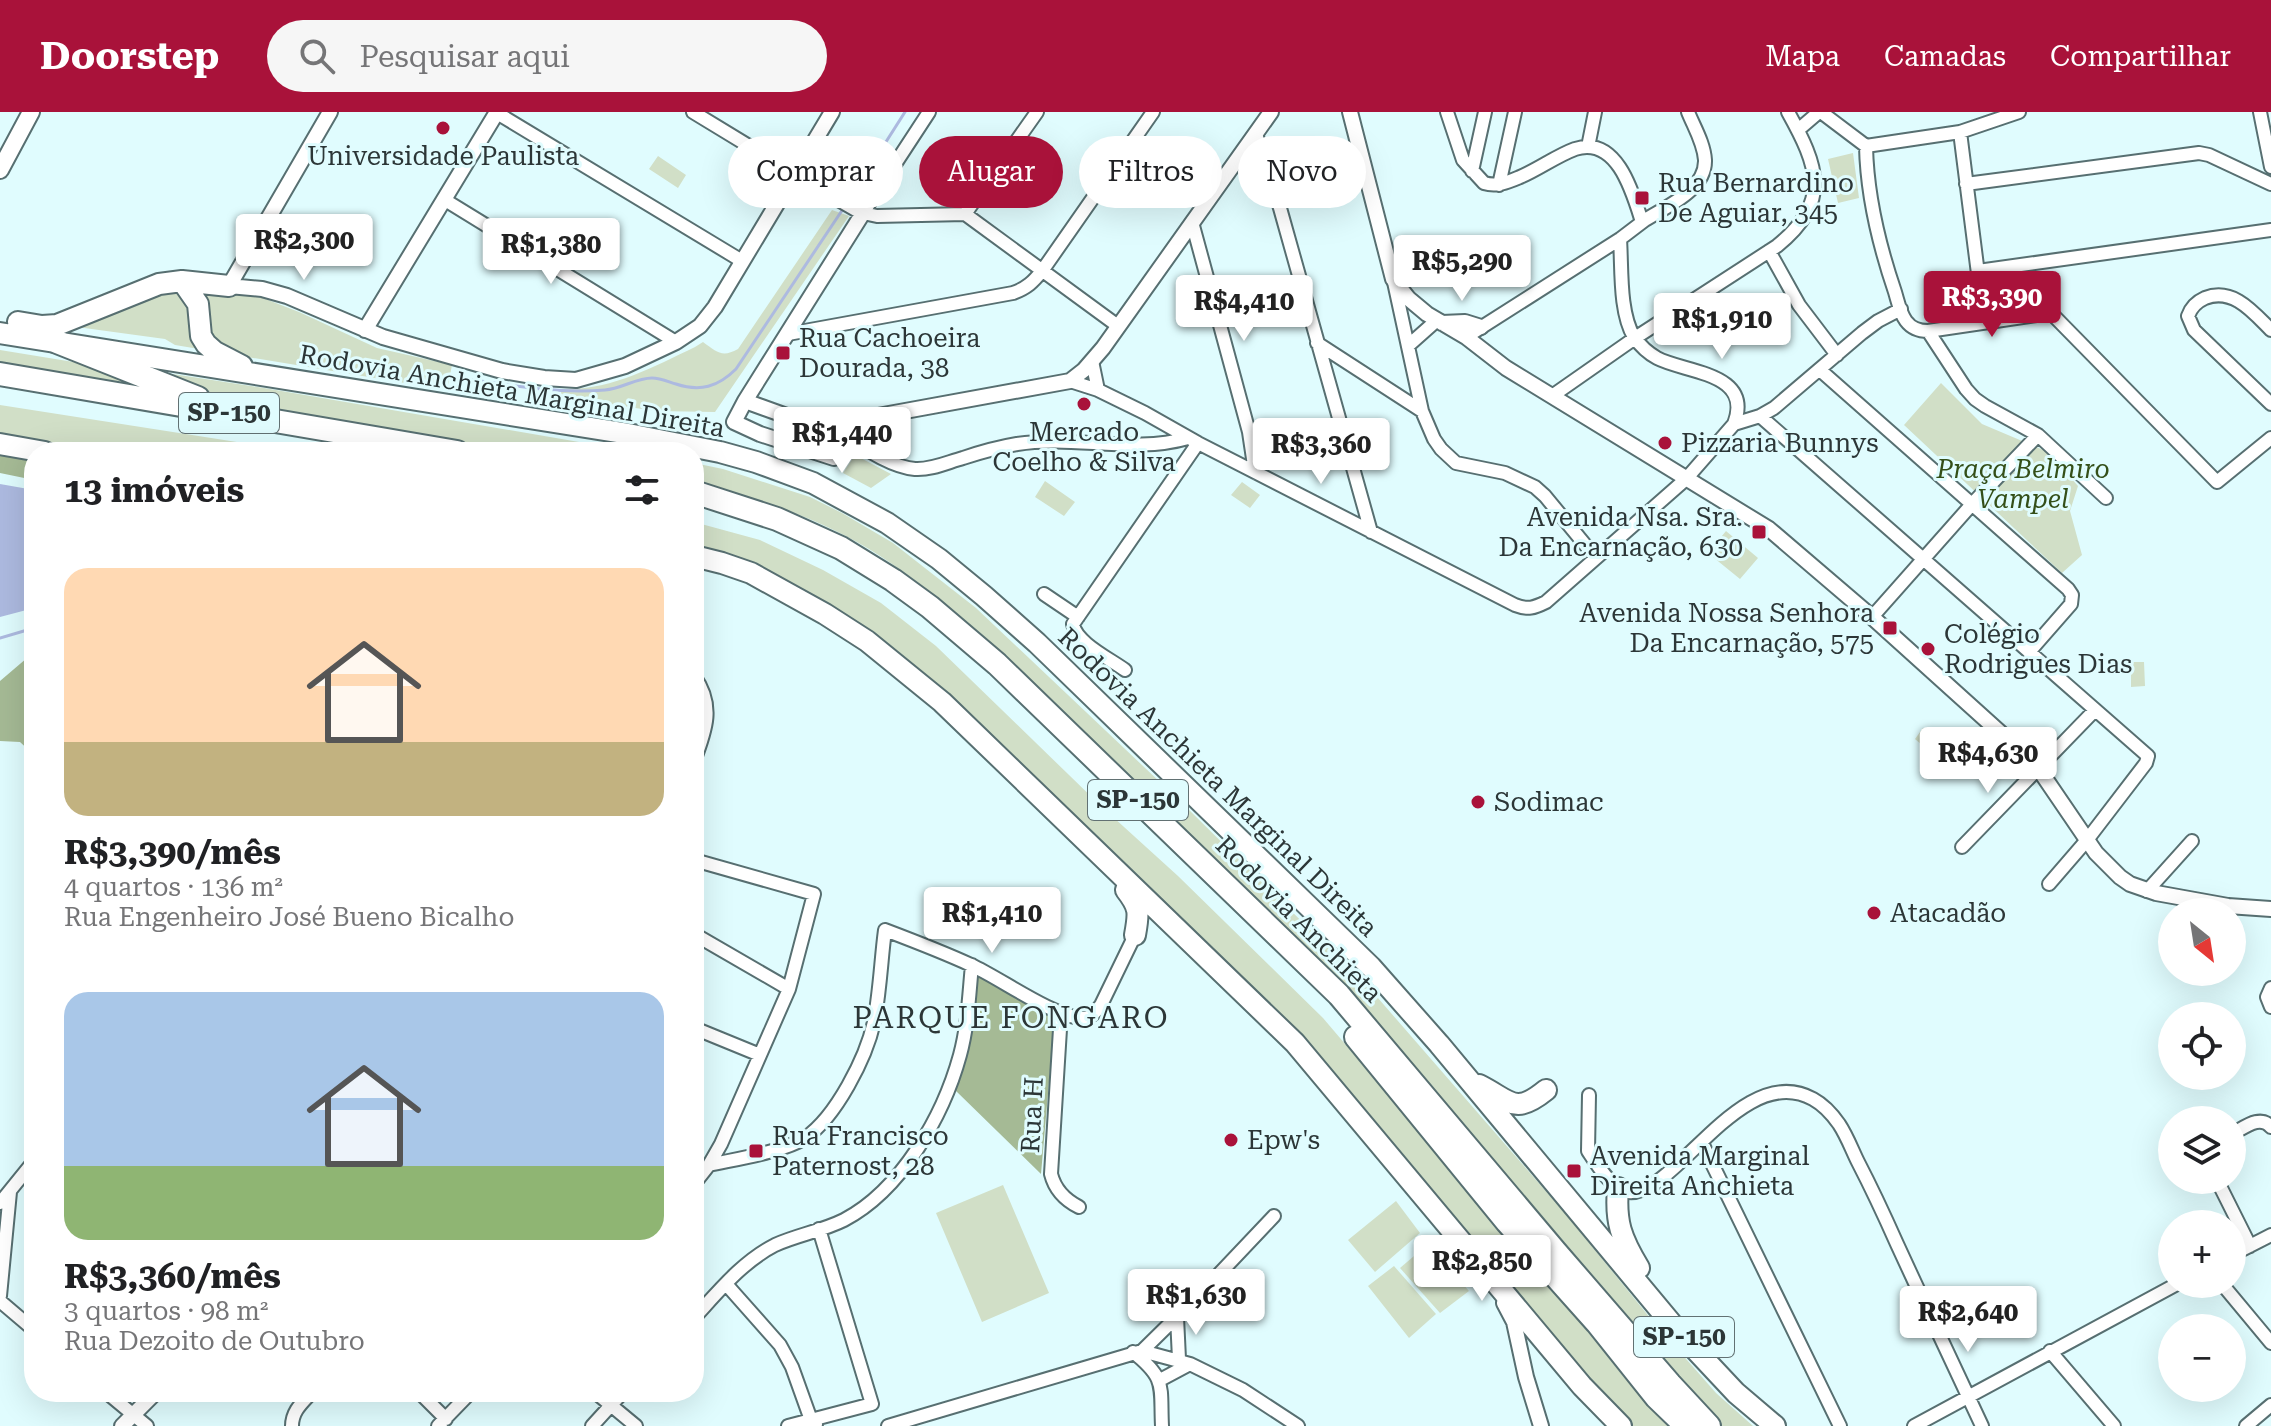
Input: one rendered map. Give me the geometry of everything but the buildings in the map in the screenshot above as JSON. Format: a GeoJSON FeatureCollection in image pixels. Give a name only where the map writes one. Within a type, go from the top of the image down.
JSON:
{"type":"FeatureCollection","features":[{"type":"Feature","properties":{"kind":"highway"},"geometry":{"type":"LineString","coordinates":[[0,319],[42,326],[57,325],[159,284],[182,281],[229,286]]}},
{"type":"Feature","properties":{"kind":"highway"},"geometry":{"type":"LineString","coordinates":[[182,281],[195,297],[201,336],[206,344],[215,352],[268,376]]}},
{"type":"Feature","properties":{"kind":"highway"},"geometry":{"type":"LineString","coordinates":[[199,315],[229,286]]}},
{"type":"Feature","properties":{"kind":"highway","name":"Rodovia Anchieta Marginal Direita"},"geometry":{"type":"LineString","coordinates":[[0,333],[672,442]]}},
{"type":"Feature","properties":{"kind":"highway"},"geometry":{"type":"LineString","coordinates":[[57,342],[186,394],[267,420]]}},
{"type":"Feature","properties":{"kind":"highway","name":"SP-150"},"geometry":{"type":"LineString","coordinates":[[0,374],[398,442]]}},
{"type":"Feature","properties":{"kind":"highway","name":"SP-150"},"geometry":{"type":"LineString","coordinates":[[0,389],[320,442]]}},
{"type":"Feature","properties":{"kind":"highway"},"geometry":{"type":"LineString","coordinates":[[0,444],[24,448]]}},
{"type":"Feature","properties":{"kind":"highway","name":"Rodovia Anchieta Marginal Direita"},"geometry":{"type":"LineString","coordinates":[[704,449],[756,462],[813,483],[887,523],[939,559],[1037,643],[1371,967],[1676,1329],[1736,1393],[1775,1426]]}},
{"type":"Feature","properties":{"kind":"highway","name":"Rodovia Anchieta"},"geometry":{"type":"LineString","coordinates":[[704,495],[777,519],[841,548],[930,607],[997,664],[1339,995],[1709,1426]]}},
{"type":"Feature","properties":{"kind":"highway","name":"Rodovia Anchieta"},"geometry":{"type":"LineString","coordinates":[[704,511],[779,534],[831,559],[882,590],[923,619],[1042,725],[1332,1009],[1507,1222],[1597,1323],[1656,1397],[1686,1426]]}},
{"type":"Feature","properties":{"kind":"highway","name":"SP-150"},"geometry":{"type":"LineString","coordinates":[[704,558],[751,573],[825,614],[867,641],[942,702],[1295,1043],[1582,1386],[1621,1426]]}},
{"type":"Feature","properties":{"kind":"highway"},"geometry":{"type":"LineString","coordinates":[[1096,852],[1136,903],[1139,916],[1135,935]]}},
{"type":"Feature","properties":{"kind":"highway"},"geometry":{"type":"LineString","coordinates":[[1135,935],[1155,925],[1184,935]]}},
{"type":"Feature","properties":{"kind":"highway"},"geometry":{"type":"LineString","coordinates":[[1470,1081],[1517,1104],[1528,1103],[1546,1090]]}},
{"type":"Feature","properties":{"kind":"highway"},"geometry":{"type":"LineString","coordinates":[[1618,1188],[1616,1211],[1626,1246],[1676,1329]]}},
{"type":"Feature","properties":{"kind":"main road"},"geometry":{"type":"LineString","coordinates":[[0,170],[31,112]]}},
{"type":"Feature","properties":{"kind":"street"},"geometry":{"type":"LineString","coordinates":[[330,112],[229,286],[262,289],[287,296],[399,342],[502,371],[576,380],[625,366],[676,342],[708,318],[774,208]]}},
{"type":"Feature","properties":{"kind":"street"},"geometry":{"type":"LineString","coordinates":[[365,330],[497,112],[742,261]]}},
{"type":"Feature","properties":{"kind":"street"},"geometry":{"type":"LineString","coordinates":[[693,112],[732,136]]}},
{"type":"Feature","properties":{"kind":"street"},"geometry":{"type":"LineString","coordinates":[[818,136],[832,112]]}},
{"type":"Feature","properties":{"kind":"street"},"geometry":{"type":"LineString","coordinates":[[861,418],[834,458],[773,439],[734,422],[858,211],[929,112]]}},
{"type":"Feature","properties":{"kind":"street"},"geometry":{"type":"LineString","coordinates":[[965,214],[1037,112]]}},
{"type":"Feature","properties":{"kind":"street"},"geometry":{"type":"LineString","coordinates":[[788,334],[1013,293],[1032,284],[1153,112]]}},
{"type":"Feature","properties":{"kind":"street"},"geometry":{"type":"LineString","coordinates":[[1350,112],[1409,345],[1422,411],[1434,439],[1450,459],[1468,467],[1505,473],[1535,487],[1596,558]]}},
{"type":"Feature","properties":{"kind":"street"},"geometry":{"type":"LineString","coordinates":[[1447,112],[1458,148],[1472,171],[1484,183],[1499,185],[1573,150],[1588,147],[1607,155],[1621,168],[1642,222]]}},
{"type":"Feature","properties":{"kind":"street"},"geometry":{"type":"LineString","coordinates":[[1472,171],[1485,112]]}},
{"type":"Feature","properties":{"kind":"street"},"geometry":{"type":"LineString","coordinates":[[1499,185],[1515,112]]}},
{"type":"Feature","properties":{"kind":"street"},"geometry":{"type":"LineString","coordinates":[[1588,147],[1595,112]]}},
{"type":"Feature","properties":{"kind":"street"},"geometry":{"type":"LineString","coordinates":[[1466,337],[1689,192],[1703,172],[1705,161],[1702,145],[1688,112]]}},
{"type":"Feature","properties":{"kind":"street"},"geometry":{"type":"LineString","coordinates":[[1552,396],[1791,235],[1813,195],[1815,182],[1810,154],[1788,112]]}},
{"type":"Feature","properties":{"kind":"street"},"geometry":{"type":"LineString","coordinates":[[1798,130],[1820,112],[1866,146],[1960,132],[2019,112]]}},
{"type":"Feature","properties":{"kind":"street"},"geometry":{"type":"LineString","coordinates":[[2260,112],[2271,167]]}},
{"type":"Feature","properties":{"kind":"street"},"geometry":{"type":"LineString","coordinates":[[1070,381],[1092,361],[1118,326],[1256,134],[1266,114]]}},
{"type":"Feature","properties":{"kind":"street"},"geometry":{"type":"LineString","coordinates":[[1960,132],[1984,321]]}},
{"type":"Feature","properties":{"kind":"street"},"geometry":{"type":"LineString","coordinates":[[1256,134],[1280,208],[1371,532]]}},
{"type":"Feature","properties":{"kind":"street"},"geometry":{"type":"LineString","coordinates":[[1866,146],[1873,214],[1901,309],[1906,321],[1914,328],[1928,331],[2051,313],[2217,482],[2271,438]]}},
{"type":"Feature","properties":{"kind":"street"},"geometry":{"type":"LineString","coordinates":[[1966,184],[2199,153],[2271,184]]}},
{"type":"Feature","properties":{"kind":"street"},"geometry":{"type":"LineString","coordinates":[[445,200],[676,342]]}},
{"type":"Feature","properties":{"kind":"street"},"geometry":{"type":"LineString","coordinates":[[853,208],[877,216],[965,214],[1118,326]]}},
{"type":"Feature","properties":{"kind":"street"},"geometry":{"type":"LineString","coordinates":[[1192,222],[1249,432],[1255,472]]}},
{"type":"Feature","properties":{"kind":"street"},"geometry":{"type":"LineString","coordinates":[[1978,271],[2271,230]]}},
{"type":"Feature","properties":{"kind":"street"},"geometry":{"type":"LineString","coordinates":[[745,401],[770,411],[834,424],[1070,381],[1098,390],[1145,413],[1193,441],[1515,605],[1533,608],[1546,602],[1686,479],[1734,424],[1737,416],[1736,401],[1722,381],[1656,358],[1635,338],[1626,314],[1620,239]]}},
{"type":"Feature","properties":{"kind":"street"},"geometry":{"type":"LineString","coordinates":[[1769,251],[1799,305],[1837,355]]}},
{"type":"Feature","properties":{"kind":"street"},"geometry":{"type":"LineString","coordinates":[[1393,279],[1409,299],[1438,322],[1466,337],[1506,368],[1769,529],[2039,768],[2104,864],[2120,877],[2147,891],[2178,898]]}},
{"type":"Feature","properties":{"kind":"street"},"geometry":{"type":"LineString","coordinates":[[2271,330],[2230,296],[2218,294],[2200,300],[2191,307],[2188,316],[2194,330],[2271,404]]}},
{"type":"Feature","properties":{"kind":"street"},"geometry":{"type":"LineString","coordinates":[[1734,424],[1774,408],[1878,321],[1901,309]]}},
{"type":"Feature","properties":{"kind":"street"},"geometry":{"type":"LineString","coordinates":[[1409,345],[1438,322],[1465,322],[1482,326]]}},
{"type":"Feature","properties":{"kind":"street"},"geometry":{"type":"LineString","coordinates":[[1482,326],[1487,353]]}},
{"type":"Feature","properties":{"kind":"street"},"geometry":{"type":"LineString","coordinates":[[1928,331],[1975,399],[2038,435],[2106,498]]}},
{"type":"Feature","properties":{"kind":"street"},"geometry":{"type":"LineString","coordinates":[[1317,343],[1422,411]]}},
{"type":"Feature","properties":{"kind":"street"},"geometry":{"type":"LineString","coordinates":[[1092,361],[1098,390]]}},
{"type":"Feature","properties":{"kind":"street"},"geometry":{"type":"LineString","coordinates":[[1820,370],[2065,584],[2072,595],[2071,604],[2029,652]]}},
{"type":"Feature","properties":{"kind":"street"},"geometry":{"type":"LineString","coordinates":[[1760,416],[2149,758],[2087,840],[2049,884]]}},
{"type":"Feature","properties":{"kind":"street"},"geometry":{"type":"LineString","coordinates":[[1872,617],[2038,435]]}},
{"type":"Feature","properties":{"kind":"street"},"geometry":{"type":"LineString","coordinates":[[849,438],[899,465],[919,469],[999,447],[1038,441],[1092,441],[1148,446],[1193,441]]}},
{"type":"Feature","properties":{"kind":"street"},"geometry":{"type":"LineString","coordinates":[[1125,670],[1081,639],[1074,631],[1073,624],[1193,441]]}},
{"type":"Feature","properties":{"kind":"street"},"geometry":{"type":"LineString","coordinates":[[1044,594],[1078,617]]}},
{"type":"Feature","properties":{"kind":"street"},"geometry":{"type":"LineString","coordinates":[[704,694],[708,717],[704,730]]}},
{"type":"Feature","properties":{"kind":"street"},"geometry":{"type":"LineString","coordinates":[[1962,847],[2095,710]]}},
{"type":"Feature","properties":{"kind":"street"},"geometry":{"type":"LineString","coordinates":[[2147,891],[2192,841]]}},
{"type":"Feature","properties":{"kind":"street"},"geometry":{"type":"LineString","coordinates":[[704,863],[814,894],[789,989],[704,1171]]}},
{"type":"Feature","properties":{"kind":"street"},"geometry":{"type":"LineString","coordinates":[[2246,909],[2271,909]]}},
{"type":"Feature","properties":{"kind":"street"},"geometry":{"type":"LineString","coordinates":[[709,1165],[789,1146],[818,1127],[839,1099],[869,1040],[885,930],[972,965],[1061,1013],[1079,1018],[1095,1014],[1135,935]]}},
{"type":"Feature","properties":{"kind":"street"},"geometry":{"type":"LineString","coordinates":[[704,940],[789,989]]}},
{"type":"Feature","properties":{"kind":"street"},"geometry":{"type":"LineString","coordinates":[[704,1307],[755,1257],[778,1244],[842,1221],[877,1198],[901,1172],[931,1124],[961,1053],[972,965]]}},
{"type":"Feature","properties":{"kind":"street"},"geometry":{"type":"LineString","coordinates":[[2271,988],[2267,997],[2271,1007]]}},
{"type":"Feature","properties":{"kind":"street","name":"Rua H"},"geometry":{"type":"LineString","coordinates":[[1061,1013],[1051,1174],[1065,1199],[1079,1207]]}},
{"type":"Feature","properties":{"kind":"street"},"geometry":{"type":"LineString","coordinates":[[704,1032],[760,1055]]}},
{"type":"Feature","properties":{"kind":"street"},"geometry":{"type":"LineString","coordinates":[[1589,1095],[1588,1151],[1618,1188],[1627,1192],[1649,1187],[1729,1117],[1769,1094],[1793,1092],[1812,1098],[1829,1110],[1875,1194],[1982,1426]]}},
{"type":"Feature","properties":{"kind":"street"},"geometry":{"type":"LineString","coordinates":[[2246,1127],[2261,1120],[2271,1127]]}},
{"type":"Feature","properties":{"kind":"street"},"geometry":{"type":"LineString","coordinates":[[1702,1143],[1840,1426]]}},
{"type":"Feature","properties":{"kind":"street"},"geometry":{"type":"LineString","coordinates":[[0,1203],[24,1173]]}},
{"type":"Feature","properties":{"kind":"street"},"geometry":{"type":"LineString","coordinates":[[10,1192],[0,1299],[24,1321]]}},
{"type":"Feature","properties":{"kind":"street"},"geometry":{"type":"LineString","coordinates":[[2224,1194],[2250,1246]]}},
{"type":"Feature","properties":{"kind":"street"},"geometry":{"type":"LineString","coordinates":[[888,1426],[1138,1352],[1177,1317],[1274,1216]]}},
{"type":"Feature","properties":{"kind":"street"},"geometry":{"type":"LineString","coordinates":[[788,1426],[814,1423],[872,1404],[819,1229]]}},
{"type":"Feature","properties":{"kind":"street"},"geometry":{"type":"LineString","coordinates":[[2246,1248],[2271,1235]]}},
{"type":"Feature","properties":{"kind":"street"},"geometry":{"type":"LineString","coordinates":[[1473,1256],[1510,1312],[1541,1426]]}},
{"type":"Feature","properties":{"kind":"street"},"geometry":{"type":"LineString","coordinates":[[726,1284],[780,1345],[814,1423]]}},
{"type":"Feature","properties":{"kind":"street"},"geometry":{"type":"LineString","coordinates":[[1914,1426],[2158,1294]]}},
{"type":"Feature","properties":{"kind":"street"},"geometry":{"type":"LineString","coordinates":[[2234,1298],[2271,1343]]}},
{"type":"Feature","properties":{"kind":"street"},"geometry":{"type":"LineString","coordinates":[[1177,1317],[1185,1362]]}},
{"type":"Feature","properties":{"kind":"street"},"geometry":{"type":"LineString","coordinates":[[1526,1377],[1530,1354],[1534,1349],[1539,1349],[1544,1350],[1582,1386]]}},
{"type":"Feature","properties":{"kind":"street"},"geometry":{"type":"LineString","coordinates":[[2050,1351],[2114,1426]]}},
{"type":"Feature","properties":{"kind":"street"},"geometry":{"type":"LineString","coordinates":[[1138,1352],[1185,1362],[1243,1390],[1298,1426]]}},
{"type":"Feature","properties":{"kind":"street"},"geometry":{"type":"LineString","coordinates":[[1138,1352],[1160,1380],[1162,1426]]}},
{"type":"Feature","properties":{"kind":"street"},"geometry":{"type":"LineString","coordinates":[[1160,1380],[1185,1362]]}},
{"type":"Feature","properties":{"kind":"street"},"geometry":{"type":"LineString","coordinates":[[118,1402],[147,1426]]}},
{"type":"Feature","properties":{"kind":"street"},"geometry":{"type":"LineString","coordinates":[[122,1426],[145,1402]]}},
{"type":"Feature","properties":{"kind":"street"},"geometry":{"type":"LineString","coordinates":[[292,1426],[292,1418],[303,1402]]}},
{"type":"Feature","properties":{"kind":"street"},"geometry":{"type":"LineString","coordinates":[[427,1402],[442,1422],[461,1402]]}},
{"type":"Feature","properties":{"kind":"street"},"geometry":{"type":"LineString","coordinates":[[608,1402],[636,1426]]}},
{"type":"Feature","properties":{"kind":"street"},"geometry":{"type":"LineString","coordinates":[[592,1426],[611,1404]]}},
{"type":"Feature","properties":{"kind":"street"},"geometry":{"type":"LineString","coordinates":[[2246,1426],[2271,1405]]}},
{"type":"Feature","properties":{"kind":"green space"},"geometry":{"type":"Polygon","coordinates":[[[1853,153],[1859,198],[1838,203],[1828,159],[1853,153]]]}},
{"type":"Feature","properties":{"kind":"green space"},"geometry":{"type":"Polygon","coordinates":[[[658,156],[686,175],[678,188],[649,169],[658,156]]]}},
{"type":"Feature","properties":{"kind":"green space"},"geometry":{"type":"Polygon","coordinates":[[[832,210],[849,216],[715,412],[656,411],[560,397],[562,389],[580,389],[614,382],[647,370],[703,342],[720,353],[738,349],[832,210]]]}},
{"type":"Feature","properties":{"kind":"green space"},"geometry":{"type":"Polygon","coordinates":[[[200,288],[263,298],[377,348],[452,365],[447,390],[175,345],[165,339],[77,327],[158,293],[200,288]]]}},
{"type":"Feature","properties":{"kind":"green space"},"geometry":{"type":"Polygon","coordinates":[[[0,350],[98,366],[161,391],[0,366],[0,350]]]}},
{"type":"Feature","properties":{"kind":"green space"},"geometry":{"type":"Polygon","coordinates":[[[127,367],[579,442],[450,442],[214,399],[127,367]]]}},
{"type":"Feature","properties":{"kind":"green space","name":"Praça Belmiro Vampel"},"geometry":{"type":"Polygon","coordinates":[[[1941,383],[1982,424],[2048,452],[2078,486],[2070,511],[2082,555],[2062,573],[1904,425],[1941,383]]]}},
{"type":"Feature","properties":{"kind":"green space"},"geometry":{"type":"Polygon","coordinates":[[[0,405],[236,442],[48,442],[0,434],[0,405]]]}},
{"type":"Feature","properties":{"kind":"green space"},"geometry":{"type":"Polygon","coordinates":[[[0,452],[24,456],[24,478],[0,473],[0,452]]]}},
{"type":"Feature","properties":{"kind":"green space"},"geometry":{"type":"Polygon","coordinates":[[[855,455],[891,474],[871,488],[843,473],[855,455]]]}},
{"type":"Feature","properties":{"kind":"green space"},"geometry":{"type":"Polygon","coordinates":[[[704,465],[810,497],[842,513],[893,543],[976,608],[1180,801],[1371,990],[1564,1212],[1651,1319],[1716,1393],[1753,1426],[1722,1426],[1683,1387],[1595,1279],[1491,1161],[973,628],[912,578],[869,549],[807,518],[704,485],[704,465]]]}},
{"type":"Feature","properties":{"kind":"green space"},"geometry":{"type":"Polygon","coordinates":[[[1045,481],[1075,502],[1064,516],[1035,497],[1045,481]]]}},
{"type":"Feature","properties":{"kind":"green space"},"geometry":{"type":"Polygon","coordinates":[[[1242,482],[1260,495],[1250,508],[1231,495],[1242,482]]]}},
{"type":"Feature","properties":{"kind":"green space"},"geometry":{"type":"Polygon","coordinates":[[[704,525],[760,540],[823,570],[881,603],[936,646],[1323,1018],[1558,1294],[1624,1377],[1671,1426],[1630,1426],[1626,1423],[1353,1101],[881,643],[787,581],[744,561],[704,549],[704,525]]]}},
{"type":"Feature","properties":{"kind":"green space"},"geometry":{"type":"Polygon","coordinates":[[[1726,531],[1758,558],[1740,579],[1708,553],[1726,531]]]}},
{"type":"Feature","properties":{"kind":"green space"},"geometry":{"type":"Polygon","coordinates":[[[24,661],[24,746],[20,742],[0,741],[0,681],[24,661]]]}},
{"type":"Feature","properties":{"kind":"green space"},"geometry":{"type":"Polygon","coordinates":[[[2131,662],[2144,662],[2145,686],[2131,687],[2131,662]]]}},
{"type":"Feature","properties":{"kind":"green space"},"geometry":{"type":"Polygon","coordinates":[[[1923,728],[1945,748],[1936,757],[1915,739],[1923,728]]]}},
{"type":"Feature","properties":{"kind":"green space"},"geometry":{"type":"Polygon","coordinates":[[[978,976],[1055,1013],[1041,1174],[956,1091],[978,976]]]}},
{"type":"Feature","properties":{"kind":"green space"},"geometry":{"type":"Polygon","coordinates":[[[1003,1185],[1049,1293],[982,1322],[936,1213],[1003,1185]]]}},
{"type":"Feature","properties":{"kind":"green space"},"geometry":{"type":"Polygon","coordinates":[[[1396,1201],[1420,1233],[1375,1272],[1348,1240],[1396,1201]]]}},
{"type":"Feature","properties":{"kind":"green space"},"geometry":{"type":"Polygon","coordinates":[[[1428,1244],[1469,1291],[1440,1313],[1400,1268],[1428,1244]]]}},
{"type":"Feature","properties":{"kind":"green space"},"geometry":{"type":"Polygon","coordinates":[[[1394,1266],[1436,1314],[1409,1338],[1368,1286],[1394,1266]]]}},
{"type":"Feature","properties":{"kind":"water"},"geometry":{"type":"Polygon","coordinates":[[[0,484],[24,488],[24,611],[0,617],[0,484]]]}},
{"type":"Feature","properties":{"kind":"waterway"},"geometry":{"type":"LineString","coordinates":[[890,136],[905,112]]}},
{"type":"Feature","properties":{"kind":"waterway"},"geometry":{"type":"LineString","coordinates":[[452,377],[567,391],[611,389],[652,378],[693,388],[715,384],[736,369],[844,208]]}},
{"type":"Feature","properties":{"kind":"waterway"},"geometry":{"type":"LineString","coordinates":[[0,638],[24,631]]}},
{"type":"Feature","properties":{"kind":"place","name":"Universidade Paulista"},"geometry":{"type":"Point","coordinates":[443,128]}},
{"type":"Feature","properties":{"kind":"place","name":"Rua Bernardino De Aguiar, 345"},"geometry":{"type":"Point","coordinates":[1642,198]}},
{"type":"Feature","properties":{"kind":"place","name":"Rua Cachoeira Dourada, 38"},"geometry":{"type":"Point","coordinates":[783,353]}},
{"type":"Feature","properties":{"kind":"place","name":"Mercado Coelho & Silva"},"geometry":{"type":"Point","coordinates":[1084,404]}},
{"type":"Feature","properties":{"kind":"place","name":"Pizzaria Bunnys"},"geometry":{"type":"Point","coordinates":[1665,443]}},
{"type":"Feature","properties":{"kind":"place","name":"Avenida Nsa. Sra. Da Encarnação, 630"},"geometry":{"type":"Point","coordinates":[1759,532]}},
{"type":"Feature","properties":{"kind":"place","name":"Avenida Nossa Senhora Da Encarnação, 575"},"geometry":{"type":"Point","coordinates":[1890,628]}},
{"type":"Feature","properties":{"kind":"place","name":"Colégio Rodrigues Dias"},"geometry":{"type":"Point","coordinates":[1928,649]}},
{"type":"Feature","properties":{"kind":"place","name":"Sodimac"},"geometry":{"type":"Point","coordinates":[1478,802]}},
{"type":"Feature","properties":{"kind":"place","name":"Atacadão"},"geometry":{"type":"Point","coordinates":[1874,913]}},
{"type":"Feature","properties":{"kind":"place","name":"Epw's"},"geometry":{"type":"Point","coordinates":[1231,1140]}},
{"type":"Feature","properties":{"kind":"place","name":"Rua Francisco Paternost, 28"},"geometry":{"type":"Point","coordinates":[756,1151]}},
{"type":"Feature","properties":{"kind":"place","name":"Avenida Marginal Direita Anchieta"},"geometry":{"type":"Point","coordinates":[1574,1171]}},
{"type":"Feature","properties":{"kind":"district","name":"PARQUE FONGARO"},"geometry":{"type":"Point","coordinates":[1011,1018]}}]}
